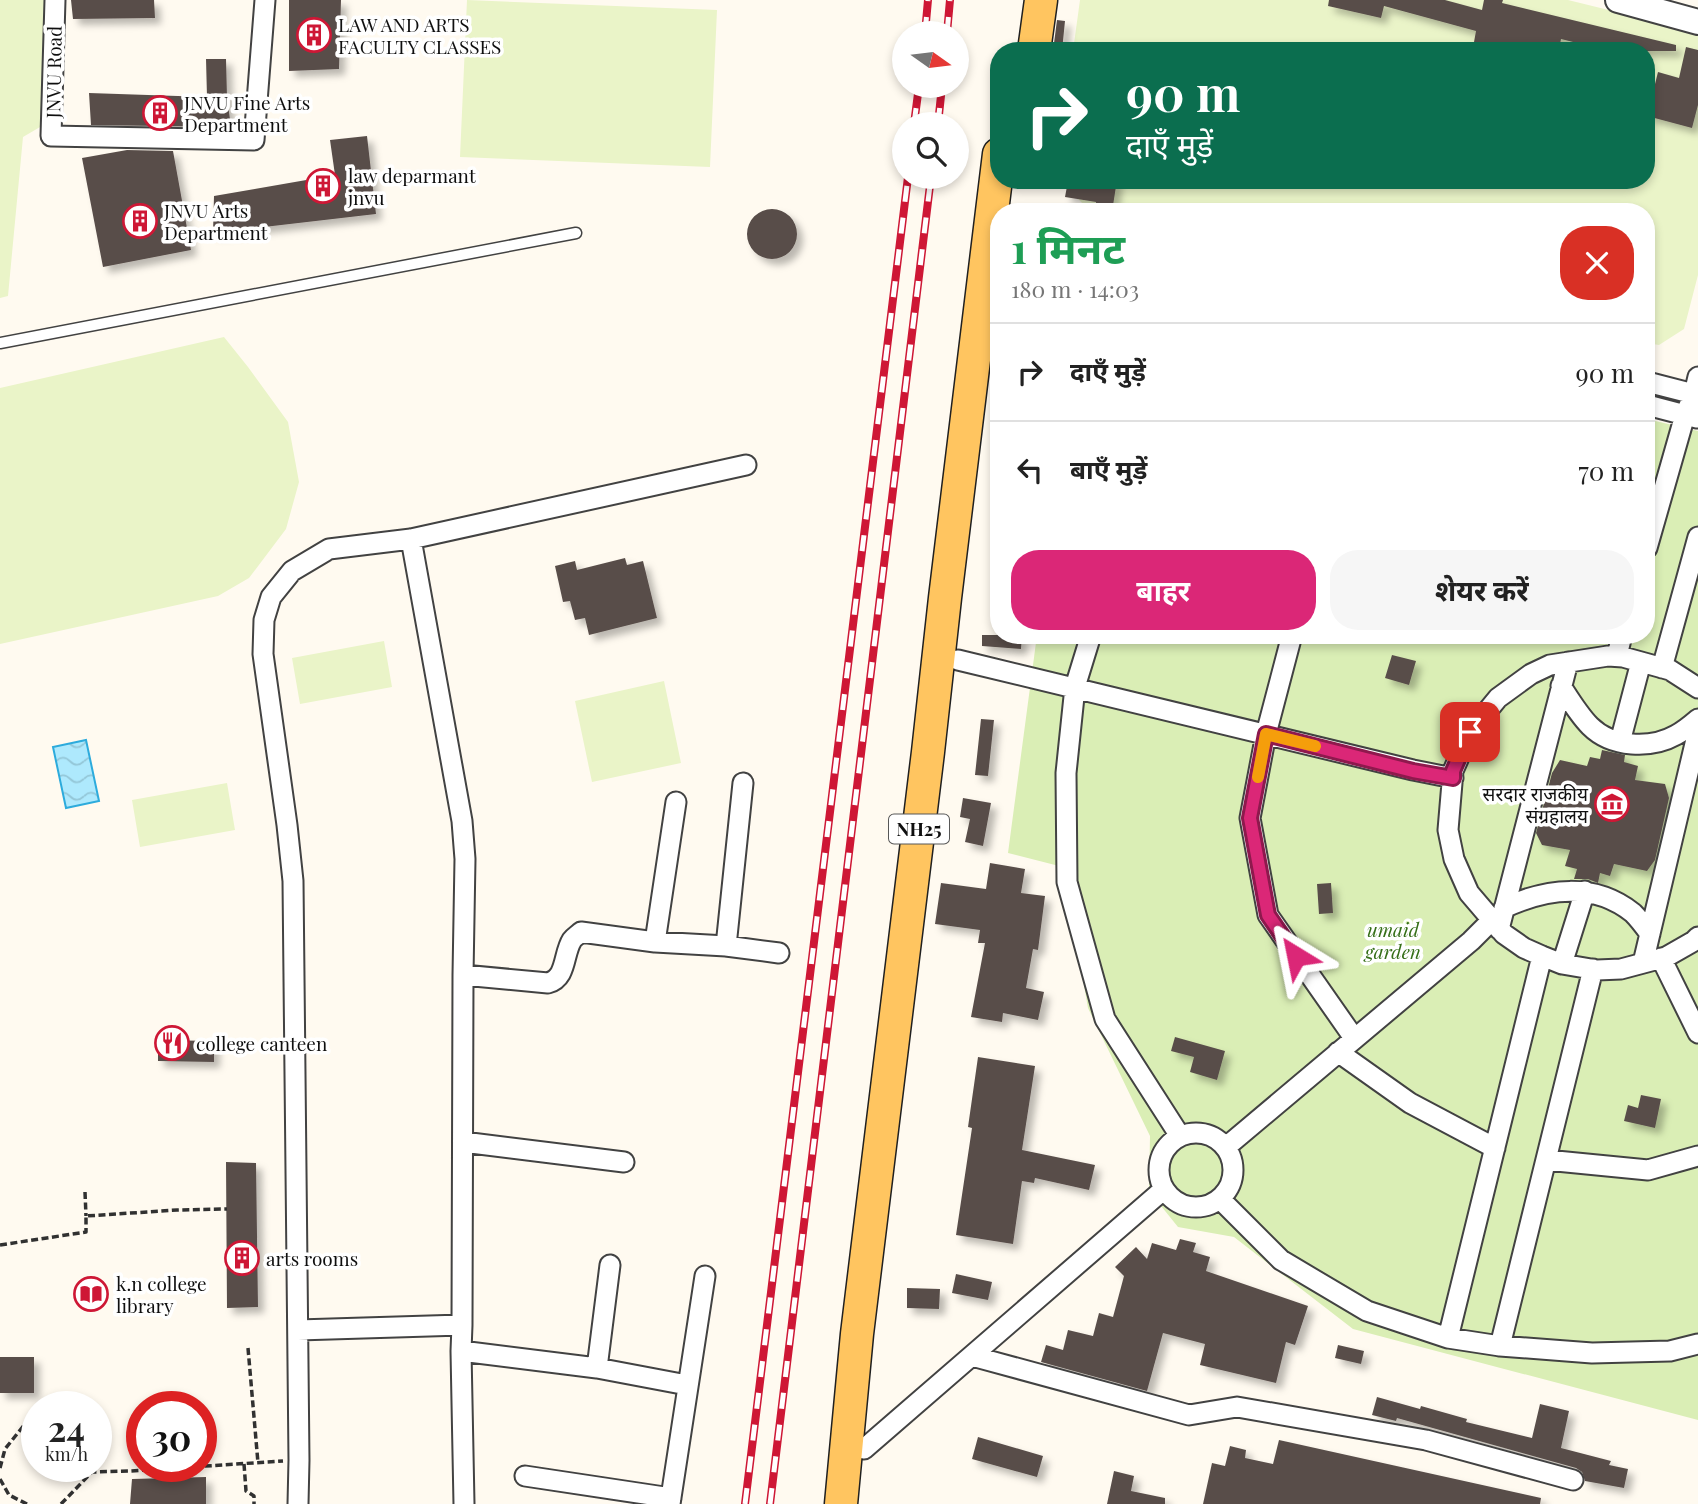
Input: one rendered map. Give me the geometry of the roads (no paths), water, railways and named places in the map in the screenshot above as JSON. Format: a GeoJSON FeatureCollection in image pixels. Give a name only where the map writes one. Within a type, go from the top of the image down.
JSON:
{"type":"FeatureCollection","features":[{"type":"Feature","properties":{"kind":"main road"},"geometry":{"type":"LineString","coordinates":[[1014,42],[1020,0]]}},
{"type":"Feature","properties":{"kind":"main road"},"geometry":{"type":"LineString","coordinates":[[1035,42],[1041,0]]}},
{"type":"Feature","properties":{"kind":"main road","name":"NH25"},"geometry":{"type":"LineString","coordinates":[[841,1504],[857,1334],[928,752],[944,598],[990,283]]}},
{"type":"Feature","properties":{"kind":"main road","name":"NH25"},"geometry":{"type":"LineString","coordinates":[[862,1504],[864,1449],[990,390]]}},
{"type":"Feature","properties":{"kind":"street","name":"JNVU Road"},"geometry":{"type":"LineString","coordinates":[[55,0],[51,136],[254,140],[265,0]]}},
{"type":"Feature","properties":{"kind":"street"},"geometry":{"type":"LineString","coordinates":[[1618,0],[1698,22]]}},
{"type":"Feature","properties":{"kind":"street"},"geometry":{"type":"LineString","coordinates":[[1655,384],[1697,389],[1692,417],[1655,525]]}},
{"type":"Feature","properties":{"kind":"street"},"geometry":{"type":"LineString","coordinates":[[1655,407],[1692,417]]}},
{"type":"Feature","properties":{"kind":"street"},"geometry":{"type":"LineString","coordinates":[[298,1504],[293,881],[263,654],[264,620],[271,597],[292,571],[328,549],[411,539],[746,465]]}},
{"type":"Feature","properties":{"kind":"street"},"geometry":{"type":"LineString","coordinates":[[1662,668],[1698,537]]}},
{"type":"Feature","properties":{"kind":"street"},"geometry":{"type":"LineString","coordinates":[[411,539],[462,821],[465,859],[461,1351],[464,1504]]}},
{"type":"Feature","properties":{"kind":"street"},"geometry":{"type":"LineString","coordinates":[[1088,644],[1075,687],[1066,773],[1067,882],[1105,1019],[1180,1136]]}},
{"type":"Feature","properties":{"kind":"street"},"geometry":{"type":"LineString","coordinates":[[1290,644],[1266,734],[1250,818],[1268,915],[1354,1038]]}},
{"type":"Feature","properties":{"kind":"street"},"geometry":{"type":"LineString","coordinates":[[1617,656],[1620,644]]}},
{"type":"Feature","properties":{"kind":"street"},"geometry":{"type":"LineString","coordinates":[[1698,688],[1670,670],[1617,656],[1550,665],[1531,674],[1497,698],[1470,732],[1453,771],[1448,830],[1454,859],[1469,893],[1498,919],[1524,948],[1542,956],[1562,964],[1593,969],[1621,969],[1666,957],[1698,937]]}},
{"type":"Feature","properties":{"kind":"street"},"geometry":{"type":"LineString","coordinates":[[958,660],[1413,771],[1453,778]]}},
{"type":"Feature","properties":{"kind":"street"},"geometry":{"type":"LineString","coordinates":[[1498,919],[1568,662]]}},
{"type":"Feature","properties":{"kind":"street"},"geometry":{"type":"LineString","coordinates":[[1620,742],[1641,662]]}},
{"type":"Feature","properties":{"kind":"street"},"geometry":{"type":"LineString","coordinates":[[1561,687],[1591,727],[1620,742],[1636,745],[1664,741],[1679,734],[1698,719]]}},
{"type":"Feature","properties":{"kind":"street"},"geometry":{"type":"LineString","coordinates":[[1698,731],[1650,934],[1652,961],[1698,1033]]}},
{"type":"Feature","properties":{"kind":"street"},"geometry":{"type":"LineString","coordinates":[[726,946],[743,783]]}},
{"type":"Feature","properties":{"kind":"street"},"geometry":{"type":"LineString","coordinates":[[655,942],[676,802]]}},
{"type":"Feature","properties":{"kind":"street"},"geometry":{"type":"LineString","coordinates":[[1562,964],[1586,891]]}},
{"type":"Feature","properties":{"kind":"street"},"geometry":{"type":"LineString","coordinates":[[1226,1147],[1518,902],[1556,892],[1586,891],[1634,914],[1650,934]]}},
{"type":"Feature","properties":{"kind":"street"},"geometry":{"type":"LineString","coordinates":[[463,975],[554,982],[561,974],[572,940],[581,932],[655,942],[726,946],[779,953]]}},
{"type":"Feature","properties":{"kind":"street"},"geometry":{"type":"LineString","coordinates":[[1448,1338],[1542,956]]}},
{"type":"Feature","properties":{"kind":"street"},"geometry":{"type":"LineString","coordinates":[[1500,1346],[1593,969]]}},
{"type":"Feature","properties":{"kind":"street"},"geometry":{"type":"LineString","coordinates":[[1338,1052],[1410,1103],[1495,1148]]}},
{"type":"Feature","properties":{"kind":"street"},"geometry":{"type":"LineString","coordinates":[[1192,1133],[1215,1138],[1226,1147],[1232,1158],[1230,1186],[1220,1199],[1207,1206],[1188,1207],[1174,1201],[1163,1190],[1158,1171],[1161,1155],[1168,1144],[1180,1136],[1192,1133]]}},
{"type":"Feature","properties":{"kind":"street"},"geometry":{"type":"LineString","coordinates":[[463,1142],[624,1162]]}},
{"type":"Feature","properties":{"kind":"street"},"geometry":{"type":"LineString","coordinates":[[1546,1160],[1648,1170],[1698,1156]]}},
{"type":"Feature","properties":{"kind":"street"},"geometry":{"type":"LineString","coordinates":[[864,1449],[1163,1190]]}},
{"type":"Feature","properties":{"kind":"street"},"geometry":{"type":"LineString","coordinates":[[1220,1199],[1281,1260],[1367,1311],[1448,1338],[1500,1346],[1592,1353],[1670,1350],[1698,1344]]}},
{"type":"Feature","properties":{"kind":"street"},"geometry":{"type":"LineString","coordinates":[[597,1368],[610,1265]]}},
{"type":"Feature","properties":{"kind":"street"},"geometry":{"type":"LineString","coordinates":[[525,1476],[671,1501],[705,1276]]}},
{"type":"Feature","properties":{"kind":"street"},"geometry":{"type":"LineString","coordinates":[[298,1330],[463,1325]]}},
{"type":"Feature","properties":{"kind":"street"},"geometry":{"type":"LineString","coordinates":[[461,1351],[597,1368],[687,1385]]}},
{"type":"Feature","properties":{"kind":"street"},"geometry":{"type":"LineString","coordinates":[[972,1356],[1189,1415],[1237,1407],[1426,1440],[1573,1480]]}},
{"type":"Feature","properties":{"kind":"lane"},"geometry":{"type":"LineString","coordinates":[[0,342],[576,233]]}},
{"type":"Feature","properties":{"kind":"water"},"geometry":{"type":"Polygon","coordinates":[[[86,740],[99,801],[66,808],[53,747],[86,740]]]}},
{"type":"Feature","properties":{"kind":"railway"},"geometry":{"type":"LineString","coordinates":[[926,21],[928,0]]}},
{"type":"Feature","properties":{"kind":"railway"},"geometry":{"type":"LineString","coordinates":[[948,21],[950,0]]}},
{"type":"Feature","properties":{"kind":"railway"},"geometry":{"type":"LineString","coordinates":[[916,112],[917,98]]}},
{"type":"Feature","properties":{"kind":"railway"},"geometry":{"type":"LineString","coordinates":[[939,112],[941,98]]}},
{"type":"Feature","properties":{"kind":"railway"},"geometry":{"type":"LineString","coordinates":[[745,1504],[907,189]]}},
{"type":"Feature","properties":{"kind":"railway"},"geometry":{"type":"LineString","coordinates":[[770,1504],[930,189]]}},
{"type":"Feature","properties":{"kind":"place","name":"LAW AND ARTS FACULTY CLASSES"},"geometry":{"type":"Point","coordinates":[314,35]}},
{"type":"Feature","properties":{"kind":"place","name":"JNVU Fine Arts Department"},"geometry":{"type":"Point","coordinates":[160,113]}},
{"type":"Feature","properties":{"kind":"place","name":"law deparmant jnvu"},"geometry":{"type":"Point","coordinates":[323,186]}},
{"type":"Feature","properties":{"kind":"place","name":"JNVU Arts Department"},"geometry":{"type":"Point","coordinates":[140,221]}},
{"type":"Feature","properties":{"kind":"place","name":"सरदार राजकीय संग्रहालय"},"geometry":{"type":"Point","coordinates":[1612,804]}},
{"type":"Feature","properties":{"kind":"place","name":"college canteen"},"geometry":{"type":"Point","coordinates":[172,1043]}},
{"type":"Feature","properties":{"kind":"place","name":"arts rooms"},"geometry":{"type":"Point","coordinates":[242,1258]}},
{"type":"Feature","properties":{"kind":"place","name":"k.n college library"},"geometry":{"type":"Point","coordinates":[91,1294]}},
{"type":"Feature","properties":{"kind":"park label","name":"umaid garden"},"geometry":{"type":"Point","coordinates":[1393,940]}}]}
